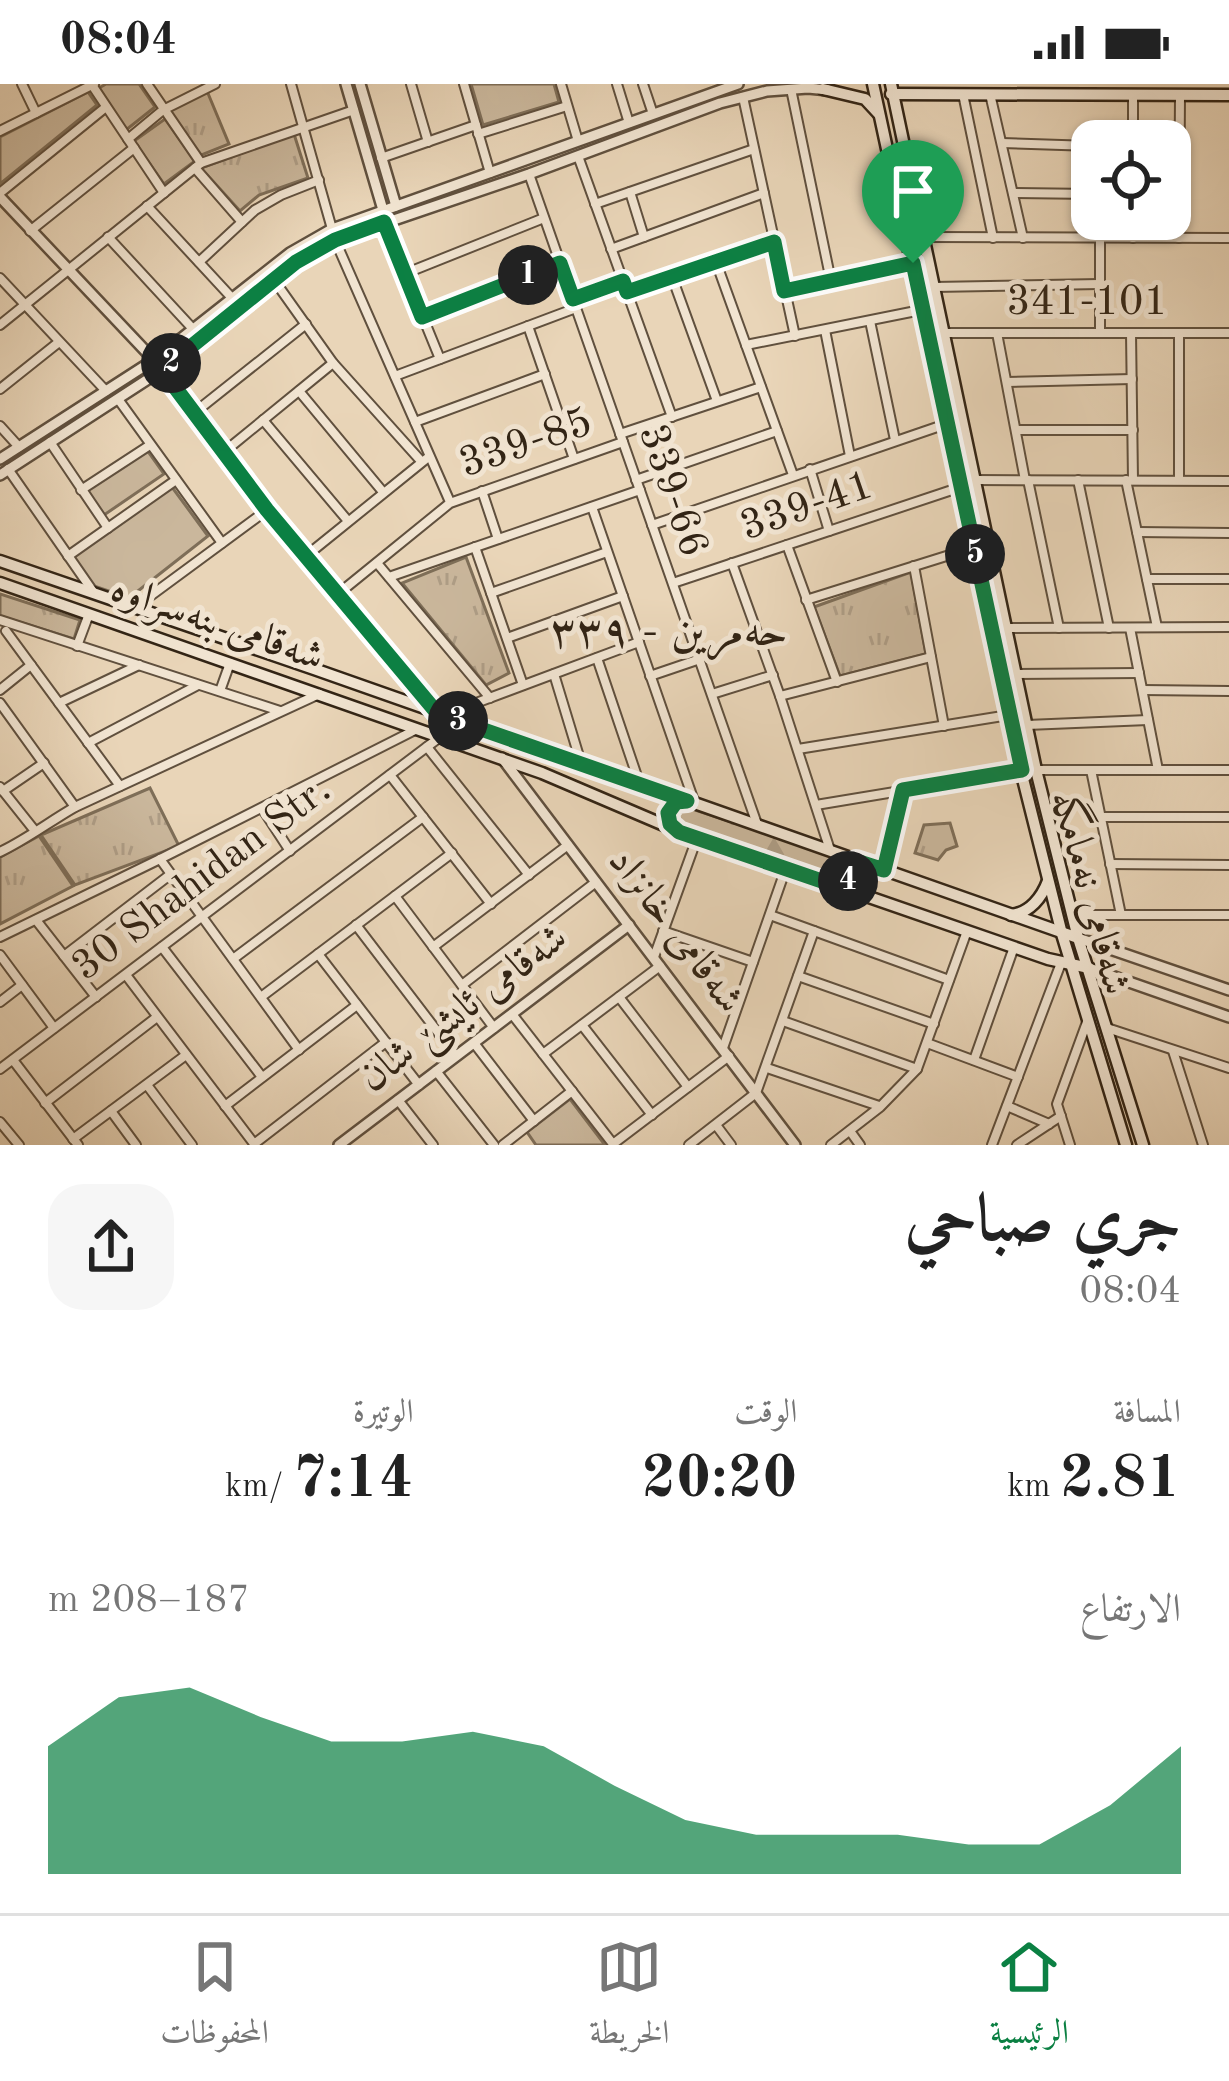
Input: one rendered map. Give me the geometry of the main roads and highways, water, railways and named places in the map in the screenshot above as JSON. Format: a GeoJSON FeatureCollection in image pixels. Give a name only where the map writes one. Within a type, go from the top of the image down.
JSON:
{"type":"FeatureCollection","features":[{"type":"Feature","properties":{"kind":"main road"},"geometry":{"type":"LineString","coordinates":[[875,88],[922,94]]}},
{"type":"Feature","properties":{"kind":"main road","name":"شەقامی نەمامگە"},"geometry":{"type":"LineString","coordinates":[[875,88],[1066,964],[1126,1145]]}},
{"type":"Feature","properties":{"kind":"main road"},"geometry":{"type":"LineString","coordinates":[[824,89],[868,100],[884,128]]}},
{"type":"Feature","properties":{"kind":"main road","name":"شەقامی نەمامگە"},"geometry":{"type":"LineString","coordinates":[[892,89],[1036,770],[1078,938],[1143,1145]]}},
{"type":"Feature","properties":{"kind":"main road"},"geometry":{"type":"LineString","coordinates":[[908,164],[899,100],[906,95],[1229,95]]}},
{"type":"Feature","properties":{"kind":"main road"},"geometry":{"type":"LineString","coordinates":[[938,380],[953,377]]}},
{"type":"Feature","properties":{"kind":"main road"},"geometry":{"type":"LineString","coordinates":[[969,524],[984,521]]}},
{"type":"Feature","properties":{"kind":"main road","name":"شەقامی بنەسراوە"},"geometry":{"type":"LineString","coordinates":[[0,561],[1078,938]]}},
{"type":"Feature","properties":{"kind":"main road","name":"شەقامی بنەسراوە"},"geometry":{"type":"LineString","coordinates":[[0,584],[542,772],[679,832],[1014,947],[1089,968]]}},
{"type":"Feature","properties":{"kind":"main road"},"geometry":{"type":"LineString","coordinates":[[57,603],[64,584]]}},
{"type":"Feature","properties":{"kind":"main road"},"geometry":{"type":"LineString","coordinates":[[679,832],[670,824],[668,813],[676,802],[691,803]]}},
{"type":"Feature","properties":{"kind":"main road"},"geometry":{"type":"LineString","coordinates":[[845,889],[856,861]]}},
{"type":"Feature","properties":{"kind":"main road"},"geometry":{"type":"LineString","coordinates":[[1009,915],[1027,910],[1049,878]]}},
{"type":"Feature","properties":{"kind":"district","name":"حەمرین - ٣٣٩"},"geometry":{"type":"Point","coordinates":[669,633]}}]}
